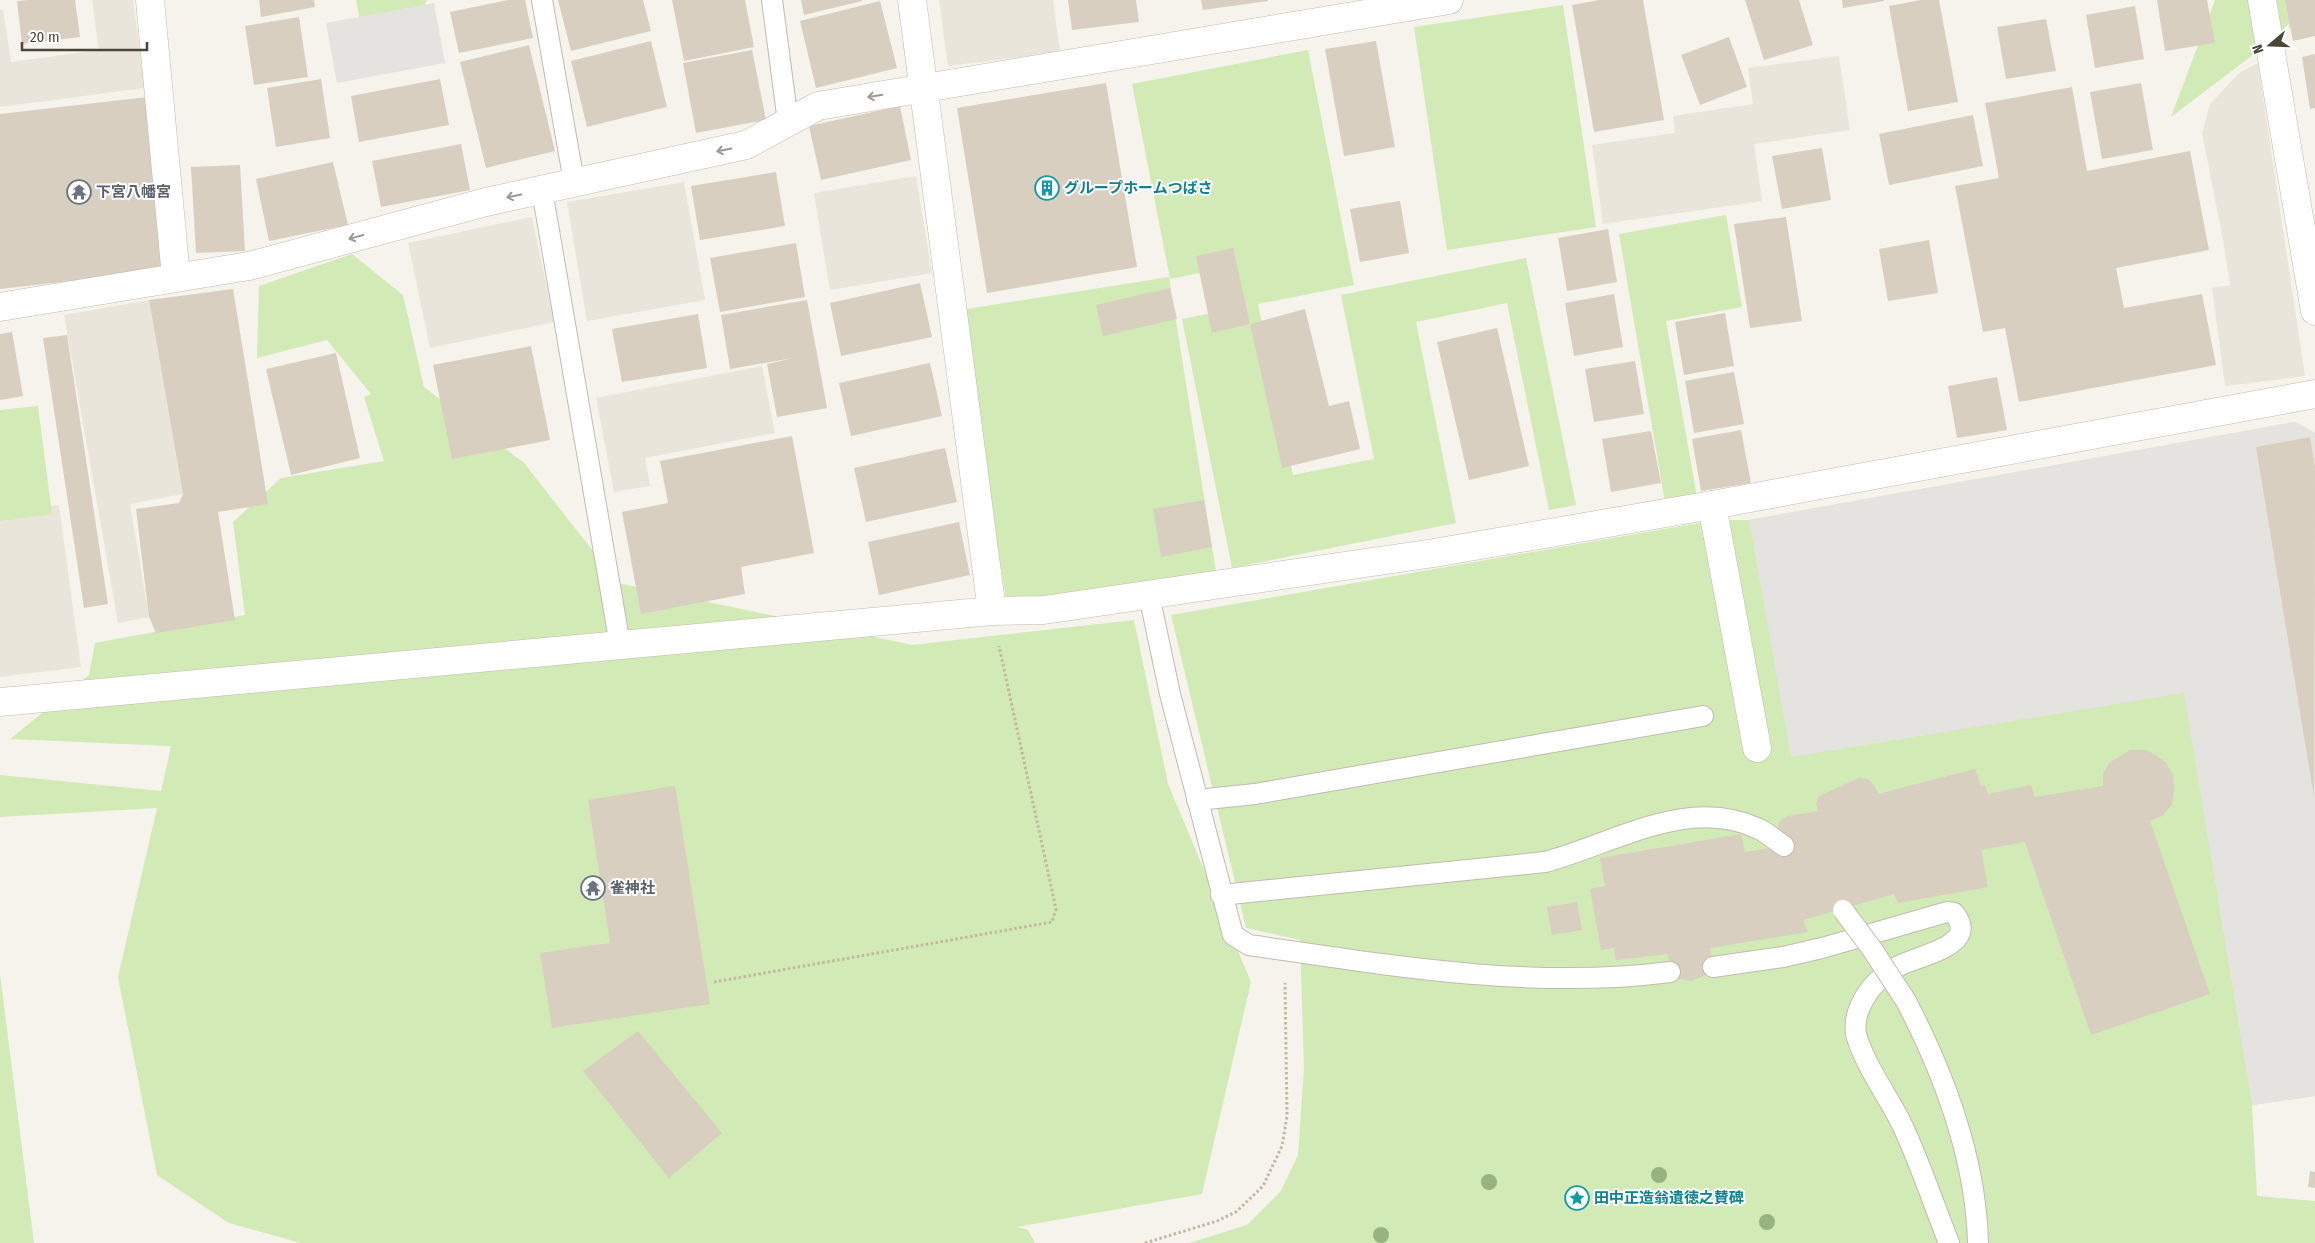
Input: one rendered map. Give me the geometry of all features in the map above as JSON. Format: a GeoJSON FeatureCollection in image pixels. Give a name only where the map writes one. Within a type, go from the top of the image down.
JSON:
{"type":"FeatureCollection","features":[{"type":"Feature","properties":{"kind":"street"},"geometry":{"type":"LineString","coordinates":[[150,0],[176,277]]}},
{"type":"Feature","properties":{"kind":"street"},"geometry":{"type":"LineString","coordinates":[[912,0],[992,611]]}},
{"type":"Feature","properties":{"kind":"street"},"geometry":{"type":"LineString","coordinates":[[0,307],[249,266],[486,202],[746,145],[818,106],[1449,0]]}},
{"type":"Feature","properties":{"kind":"street"},"geometry":{"type":"LineString","coordinates":[[2262,0],[2315,311]]}},
{"type":"Feature","properties":{"kind":"street"},"geometry":{"type":"LineString","coordinates":[[0,702],[992,611],[1044,610],[1434,554],[2315,394]]}},
{"type":"Feature","properties":{"kind":"street"},"geometry":{"type":"LineString","coordinates":[[1712,505],[1757,748]]}},
{"type":"Feature","properties":{"kind":"lane"},"geometry":{"type":"LineString","coordinates":[[542,0],[574,182]]}},
{"type":"Feature","properties":{"kind":"lane"},"geometry":{"type":"LineString","coordinates":[[772,0],[788,122]]}},
{"type":"Feature","properties":{"kind":"lane"},"geometry":{"type":"LineString","coordinates":[[542,190],[620,645]]}},
{"type":"Feature","properties":{"kind":"lane"},"geometry":{"type":"LineString","coordinates":[[1149,595],[1170,694],[1233,935],[1249,945],[1364,962],[1538,978],[1595,978],[1670,972]]}},
{"type":"Feature","properties":{"kind":"lane"},"geometry":{"type":"LineString","coordinates":[[1197,800],[1255,794],[1703,716]]}},
{"type":"Feature","properties":{"kind":"lane"},"geometry":{"type":"LineString","coordinates":[[1221,895],[1545,862],[1573,855],[1627,833],[1658,824],[1710,817],[1740,822],[1761,830],[1784,846]]}},
{"type":"Feature","properties":{"kind":"lane"},"geometry":{"type":"LineString","coordinates":[[1842,910],[1872,949],[1906,1001],[1922,1032],[1945,1090],[1961,1141],[1971,1184],[1978,1243]]}},
{"type":"Feature","properties":{"kind":"lane"},"geometry":{"type":"LineString","coordinates":[[1713,967],[1806,952],[1947,912],[1954,913],[1960,919],[1960,927],[1956,939],[1946,948],[1898,965],[1879,979],[1866,996],[1857,1014],[1856,1032],[1861,1049],[1904,1129],[1949,1243]]}},
{"type":"Feature","properties":{"kind":"path"},"geometry":{"type":"LineString","coordinates":[[714,982],[1052,922],[1056,909],[992,611]]}},
{"type":"Feature","properties":{"kind":"path"},"geometry":{"type":"LineString","coordinates":[[1145,1243],[1218,1221],[1236,1212],[1263,1186],[1282,1146],[1287,1116],[1285,950]]}},
{"type":"Feature","properties":{"kind":"shaded area"},"geometry":{"type":"Polygon","coordinates":[[[92,0],[133,0],[145,88],[0,107],[0,10],[3,10],[11,62],[99,50],[92,0]]]}},
{"type":"Feature","properties":{"kind":"shaded area"},"geometry":{"type":"Polygon","coordinates":[[[939,0],[1053,0],[1060,52],[948,66],[939,0]]]}},
{"type":"Feature","properties":{"kind":"shaded area"},"geometry":{"type":"Polygon","coordinates":[[[434,3],[445,63],[337,83],[326,23],[434,3]]]}},
{"type":"Feature","properties":{"kind":"shaded area"},"geometry":{"type":"Polygon","coordinates":[[[1839,56],[1850,130],[1754,144],[1762,201],[1603,224],[1592,145],[1675,133],[1673,116],[1753,104],[1748,68],[1839,56]]]}},
{"type":"Feature","properties":{"kind":"shaded area"},"geometry":{"type":"Polygon","coordinates":[[[2258,63],[2305,376],[2225,386],[2212,288],[2230,285],[2202,133],[2210,104],[2239,73],[2258,63]]]}},
{"type":"Feature","properties":{"kind":"shaded area"},"geometry":{"type":"Polygon","coordinates":[[[916,176],[932,273],[830,290],[814,193],[916,176]]]}},
{"type":"Feature","properties":{"kind":"shaded area"},"geometry":{"type":"Polygon","coordinates":[[[684,182],[705,300],[587,321],[567,202],[684,182]]]}},
{"type":"Feature","properties":{"kind":"shaded area"},"geometry":{"type":"Polygon","coordinates":[[[532,217],[554,322],[430,348],[408,243],[532,217]]]}},
{"type":"Feature","properties":{"kind":"shaded area"},"geometry":{"type":"Polygon","coordinates":[[[149,300],[183,494],[130,504],[149,617],[118,623],[64,315],[149,300]]]}},
{"type":"Feature","properties":{"kind":"shaded area"},"geometry":{"type":"Polygon","coordinates":[[[762,366],[775,433],[645,458],[650,486],[614,492],[596,398],[762,366]]]}},
{"type":"Feature","properties":{"kind":"shaded area"},"geometry":{"type":"Polygon","coordinates":[[[2295,422],[2315,433],[2315,1096],[2252,1105],[2184,693],[1791,757],[1749,520],[2295,422]]]}},
{"type":"Feature","properties":{"kind":"shaded area"},"geometry":{"type":"Polygon","coordinates":[[[59,505],[81,667],[0,677],[0,512],[59,505]]]}},
{"type":"Feature","properties":{"kind":"green space"},"geometry":{"type":"Polygon","coordinates":[[[356,0],[427,0],[418,20],[361,26],[356,0]]]}},
{"type":"Feature","properties":{"kind":"green space"},"geometry":{"type":"Polygon","coordinates":[[[2215,0],[2309,0],[2304,16],[2171,117],[2215,0]]]}},
{"type":"Feature","properties":{"kind":"green space"},"geometry":{"type":"Polygon","coordinates":[[[1563,5],[1596,227],[1447,250],[1414,27],[1563,5]]]}},
{"type":"Feature","properties":{"kind":"green space"},"geometry":{"type":"Polygon","coordinates":[[[1308,50],[1354,285],[1258,304],[1293,475],[1374,459],[1341,295],[1526,258],[1576,505],[1549,510],[1507,303],[1416,322],[1456,523],[1232,568],[1182,319],[1242,307],[1234,266],[1170,279],[1132,84],[1308,50]]]}},
{"type":"Feature","properties":{"kind":"green space"},"geometry":{"type":"Polygon","coordinates":[[[1726,215],[1742,307],[1666,321],[1697,497],[1665,502],[1619,234],[1726,215]]]}},
{"type":"Feature","properties":{"kind":"green space","name":"雀神社"},"geometry":{"type":"Polygon","coordinates":[[[352,254],[403,295],[424,387],[524,463],[618,583],[912,645],[1134,620],[1168,784],[1251,982],[1202,1194],[1017,1227],[1028,1230],[1035,1243],[301,1243],[229,1223],[157,1175],[118,977],[157,808],[0,817],[0,775],[161,791],[171,746],[10,739],[89,675],[95,643],[245,615],[233,522],[281,478],[384,461],[364,397],[371,394],[327,340],[257,358],[259,286],[352,254]]]}},
{"type":"Feature","properties":{"kind":"green space"},"geometry":{"type":"Polygon","coordinates":[[[1169,277],[1216,572],[1007,605],[960,310],[1169,277]]]}},
{"type":"Feature","properties":{"kind":"green space"},"geometry":{"type":"Polygon","coordinates":[[[38,406],[52,514],[0,521],[0,410],[38,406]]]}},
{"type":"Feature","properties":{"kind":"green space"},"geometry":{"type":"Polygon","coordinates":[[[2295,422],[2315,433],[2315,1096],[2252,1105],[2257,1196],[2315,1201],[2315,1243],[1189,1243],[1247,1225],[1281,1191],[1298,1155],[1304,1068],[1300,940],[1246,928],[1171,615],[1716,520],[1749,520],[2295,422]]]}},
{"type":"Feature","properties":{"kind":"green space"},"geometry":{"type":"Polygon","coordinates":[[[0,974],[34,1243],[0,1243],[0,974]]]}},
{"type":"Feature","properties":{"kind":"building"},"geometry":{"type":"Polygon","coordinates":[[[75,0],[80,37],[22,44],[17,1],[75,0]]]}},
{"type":"Feature","properties":{"kind":"building"},"geometry":{"type":"Polygon","coordinates":[[[259,0],[314,0],[315,7],[261,17],[259,0]]]}},
{"type":"Feature","properties":{"kind":"building"},"geometry":{"type":"Polygon","coordinates":[[[508,0],[525,0],[533,38],[459,53],[450,12],[508,0]]]}},
{"type":"Feature","properties":{"kind":"building"},"geometry":{"type":"Polygon","coordinates":[[[558,0],[643,0],[651,31],[571,51],[558,0]]]}},
{"type":"Feature","properties":{"kind":"building"},"geometry":{"type":"Polygon","coordinates":[[[672,0],[745,0],[754,47],[684,61],[672,0]]]}},
{"type":"Feature","properties":{"kind":"building"},"geometry":{"type":"Polygon","coordinates":[[[801,0],[862,0],[862,1],[804,15],[801,0]]]}},
{"type":"Feature","properties":{"kind":"building"},"geometry":{"type":"Polygon","coordinates":[[[1068,0],[1136,0],[1139,22],[1072,30],[1068,0]]]}},
{"type":"Feature","properties":{"kind":"building"},"geometry":{"type":"Polygon","coordinates":[[[1201,0],[1268,0],[1268,1],[1203,10],[1201,0]]]}},
{"type":"Feature","properties":{"kind":"building"},"geometry":{"type":"Polygon","coordinates":[[[1599,0],[1643,0],[1664,120],[1594,132],[1572,5],[1599,0]]]}},
{"type":"Feature","properties":{"kind":"building"},"geometry":{"type":"Polygon","coordinates":[[[1745,0],[1799,0],[1813,45],[1764,60],[1745,0]]]}},
{"type":"Feature","properties":{"kind":"building"},"geometry":{"type":"Polygon","coordinates":[[[1842,0],[1884,0],[1884,1],[1843,8],[1842,0]]]}},
{"type":"Feature","properties":{"kind":"building"},"geometry":{"type":"Polygon","coordinates":[[[1921,0],[1939,0],[1958,102],[1908,111],[1889,6],[1921,0]]]}},
{"type":"Feature","properties":{"kind":"building"},"geometry":{"type":"Polygon","coordinates":[[[2157,0],[2207,0],[2215,43],[2165,51],[2157,0]]]}},
{"type":"Feature","properties":{"kind":"building"},"geometry":{"type":"Polygon","coordinates":[[[2285,0],[2315,0],[2315,36],[2293,41],[2285,0]]]}},
{"type":"Feature","properties":{"kind":"building"},"geometry":{"type":"Polygon","coordinates":[[[880,1],[897,68],[816,88],[800,21],[880,1]]]}},
{"type":"Feature","properties":{"kind":"building"},"geometry":{"type":"Polygon","coordinates":[[[2135,6],[2144,59],[2095,68],[2086,15],[2135,6]]]}},
{"type":"Feature","properties":{"kind":"building"},"geometry":{"type":"Polygon","coordinates":[[[299,17],[308,77],[254,85],[245,26],[299,17]]]}},
{"type":"Feature","properties":{"kind":"building"},"geometry":{"type":"Polygon","coordinates":[[[2046,19],[2056,71],[2006,79],[1997,27],[2046,19]]]}},
{"type":"Feature","properties":{"kind":"building"},"geometry":{"type":"Polygon","coordinates":[[[1729,37],[1747,87],[1700,105],[1681,55],[1729,37]]]}},
{"type":"Feature","properties":{"kind":"building"},"geometry":{"type":"Polygon","coordinates":[[[651,41],[667,107],[587,127],[571,61],[651,41]]]}},
{"type":"Feature","properties":{"kind":"building"},"geometry":{"type":"Polygon","coordinates":[[[1376,41],[1395,147],[1344,156],[1325,49],[1376,41]]]}},
{"type":"Feature","properties":{"kind":"building"},"geometry":{"type":"Polygon","coordinates":[[[529,45],[555,151],[486,168],[460,62],[529,45]]]}},
{"type":"Feature","properties":{"kind":"building"},"geometry":{"type":"Polygon","coordinates":[[[752,50],[766,120],[696,133],[683,63],[752,50]]]}},
{"type":"Feature","properties":{"kind":"building"},"geometry":{"type":"Polygon","coordinates":[[[2315,54],[2315,108],[2310,109],[2302,57],[2315,54]]]}},
{"type":"Feature","properties":{"kind":"building"},"geometry":{"type":"Polygon","coordinates":[[[321,79],[330,138],[276,147],[267,88],[321,79]]]}},
{"type":"Feature","properties":{"kind":"building"},"geometry":{"type":"Polygon","coordinates":[[[440,79],[449,125],[359,142],[351,96],[440,79]]]}},
{"type":"Feature","properties":{"kind":"building","name":"グループホームつばさ"},"geometry":{"type":"Polygon","coordinates":[[[1106,83],[1137,267],[987,293],[957,108],[1106,83]]]}},
{"type":"Feature","properties":{"kind":"building"},"geometry":{"type":"Polygon","coordinates":[[[2141,83],[2153,150],[2102,159],[2090,92],[2141,83]]]}},
{"type":"Feature","properties":{"kind":"building"},"geometry":{"type":"Polygon","coordinates":[[[2072,87],[2087,171],[2190,151],[2209,250],[2116,268],[2124,308],[2202,294],[2216,365],[2019,402],[2005,328],[1983,332],[1955,186],[1999,178],[1985,103],[2072,87]]]}},
{"type":"Feature","properties":{"kind":"building","name":"下宮八幡宮"},"geometry":{"type":"Polygon","coordinates":[[[147,97],[167,270],[0,289],[0,114],[147,97]]]}},
{"type":"Feature","properties":{"kind":"building"},"geometry":{"type":"Polygon","coordinates":[[[900,106],[911,160],[821,180],[809,126],[900,106]]]}},
{"type":"Feature","properties":{"kind":"building"},"geometry":{"type":"Polygon","coordinates":[[[1973,115],[1983,166],[1889,185],[1879,134],[1973,115]]]}},
{"type":"Feature","properties":{"kind":"building"},"geometry":{"type":"Polygon","coordinates":[[[461,144],[470,190],[381,207],[372,161],[461,144]]]}},
{"type":"Feature","properties":{"kind":"building"},"geometry":{"type":"Polygon","coordinates":[[[1822,148],[1831,200],[1782,209],[1772,156],[1822,148]]]}},
{"type":"Feature","properties":{"kind":"building"},"geometry":{"type":"Polygon","coordinates":[[[333,162],[348,225],[269,241],[256,179],[333,162]]]}},
{"type":"Feature","properties":{"kind":"building"},"geometry":{"type":"Polygon","coordinates":[[[240,165],[245,251],[196,253],[191,167],[240,165]]]}},
{"type":"Feature","properties":{"kind":"building"},"geometry":{"type":"Polygon","coordinates":[[[776,172],[785,226],[700,240],[691,186],[776,172]]]}},
{"type":"Feature","properties":{"kind":"building"},"geometry":{"type":"Polygon","coordinates":[[[1400,201],[1409,253],[1360,262],[1350,209],[1400,201]]]}},
{"type":"Feature","properties":{"kind":"building"},"geometry":{"type":"Polygon","coordinates":[[[1786,217],[1802,321],[1750,328],[1734,224],[1786,217]]]}},
{"type":"Feature","properties":{"kind":"building"},"geometry":{"type":"Polygon","coordinates":[[[1608,229],[1617,282],[1567,291],[1558,238],[1608,229]]]}},
{"type":"Feature","properties":{"kind":"building"},"geometry":{"type":"Polygon","coordinates":[[[1929,240],[1938,293],[1888,301],[1879,249],[1929,240]]]}},
{"type":"Feature","properties":{"kind":"building"},"geometry":{"type":"Polygon","coordinates":[[[796,243],[805,297],[720,312],[710,258],[796,243]]]}},
{"type":"Feature","properties":{"kind":"building"},"geometry":{"type":"Polygon","coordinates":[[[1233,248],[1250,324],[1212,333],[1196,256],[1233,248]]]}},
{"type":"Feature","properties":{"kind":"building"},"geometry":{"type":"Polygon","coordinates":[[[920,283],[932,337],[841,356],[830,303],[920,283]]]}},
{"type":"Feature","properties":{"kind":"building"},"geometry":{"type":"Polygon","coordinates":[[[1170,288],[1177,319],[1103,336],[1096,305],[1170,288]]]}},
{"type":"Feature","properties":{"kind":"building"},"geometry":{"type":"Polygon","coordinates":[[[233,289],[268,504],[218,512],[235,620],[156,633],[149,617],[136,509],[179,503],[183,494],[149,300],[233,289]]]}},
{"type":"Feature","properties":{"kind":"building"},"geometry":{"type":"Polygon","coordinates":[[[1614,294],[1623,347],[1574,356],[1565,303],[1614,294]]]}},
{"type":"Feature","properties":{"kind":"building"},"geometry":{"type":"Polygon","coordinates":[[[807,300],[827,408],[777,417],[767,364],[793,358],[730,369],[721,315],[807,300]]]}},
{"type":"Feature","properties":{"kind":"building"},"geometry":{"type":"Polygon","coordinates":[[[1305,309],[1329,406],[1349,401],[1360,449],[1282,468],[1250,324],[1305,309]]]}},
{"type":"Feature","properties":{"kind":"building"},"geometry":{"type":"Polygon","coordinates":[[[1725,313],[1734,366],[1684,375],[1675,322],[1725,313]]]}},
{"type":"Feature","properties":{"kind":"building"},"geometry":{"type":"Polygon","coordinates":[[[698,314],[707,368],[622,382],[612,329],[698,314]]]}},
{"type":"Feature","properties":{"kind":"building"},"geometry":{"type":"Polygon","coordinates":[[[1497,328],[1529,466],[1469,480],[1437,342],[1497,328]]]}},
{"type":"Feature","properties":{"kind":"building"},"geometry":{"type":"Polygon","coordinates":[[[12,332],[23,396],[0,400],[0,334],[12,332]]]}},
{"type":"Feature","properties":{"kind":"building"},"geometry":{"type":"Polygon","coordinates":[[[67,335],[108,604],[84,608],[43,338],[67,335]]]}},
{"type":"Feature","properties":{"kind":"building"},"geometry":{"type":"Polygon","coordinates":[[[531,346],[550,440],[452,459],[433,365],[531,346]]]}},
{"type":"Feature","properties":{"kind":"building"},"geometry":{"type":"Polygon","coordinates":[[[336,353],[360,458],[291,475],[266,369],[336,353]]]}},
{"type":"Feature","properties":{"kind":"building"},"geometry":{"type":"Polygon","coordinates":[[[1635,361],[1644,414],[1594,422],[1585,369],[1635,361]]]}},
{"type":"Feature","properties":{"kind":"building"},"geometry":{"type":"Polygon","coordinates":[[[930,363],[942,416],[851,436],[839,383],[930,363]]]}},
{"type":"Feature","properties":{"kind":"building"},"geometry":{"type":"Polygon","coordinates":[[[1734,372],[1744,424],[1694,433],[1685,381],[1734,372]]]}},
{"type":"Feature","properties":{"kind":"building"},"geometry":{"type":"Polygon","coordinates":[[[1997,377],[2007,430],[1957,438],[1948,386],[1997,377]]]}},
{"type":"Feature","properties":{"kind":"building"},"geometry":{"type":"Polygon","coordinates":[[[1741,430],[1751,483],[1701,491],[1692,439],[1741,430]]]}},
{"type":"Feature","properties":{"kind":"building"},"geometry":{"type":"Polygon","coordinates":[[[1651,431],[1661,483],[1611,492],[1602,439],[1651,431]]]}},
{"type":"Feature","properties":{"kind":"building"},"geometry":{"type":"Polygon","coordinates":[[[792,436],[814,553],[741,567],[745,594],[641,614],[622,512],[668,503],[660,461],[792,436]]]}},
{"type":"Feature","properties":{"kind":"building"},"geometry":{"type":"Polygon","coordinates":[[[2310,437],[2315,467],[2314,797],[2256,447],[2310,437]]]}},
{"type":"Feature","properties":{"kind":"building"},"geometry":{"type":"Polygon","coordinates":[[[945,448],[957,502],[866,522],[854,468],[945,448]]]}},
{"type":"Feature","properties":{"kind":"building"},"geometry":{"type":"Polygon","coordinates":[[[1204,500],[1212,547],[1161,557],[1153,509],[1204,500]]]}},
{"type":"Feature","properties":{"kind":"building"},"geometry":{"type":"Polygon","coordinates":[[[959,522],[970,575],[879,595],[868,542],[959,522]]]}},
{"type":"Feature","properties":{"kind":"building"},"geometry":{"type":"Polygon","coordinates":[[[2130,750],[2146,750],[2156,755],[2166,763],[2173,775],[2174,791],[2172,805],[2162,816],[2150,821],[2210,994],[2091,1035],[2025,842],[1981,850],[1988,887],[1898,903],[1894,894],[1803,920],[1808,932],[1710,948],[1714,971],[1692,981],[1671,977],[1668,954],[1616,960],[1614,948],[1601,950],[1590,889],[1605,886],[1600,858],[1741,834],[1745,852],[1794,844],[1780,831],[1778,827],[1780,821],[1788,816],[1818,811],[1816,803],[1819,796],[1859,778],[1868,779],[1874,785],[1878,794],[1975,769],[1981,786],[1985,785],[1988,794],[2031,785],[2035,797],[2103,786],[2103,774],[2109,763],[2130,750]]]}},
{"type":"Feature","properties":{"kind":"building"},"geometry":{"type":"Polygon","coordinates":[[[675,786],[710,1004],[552,1028],[540,953],[610,943],[588,800],[675,786]]]}},
{"type":"Feature","properties":{"kind":"building"},"geometry":{"type":"Polygon","coordinates":[[[1577,902],[1582,930],[1552,935],[1547,907],[1577,902]]]}},
{"type":"Feature","properties":{"kind":"building"},"geometry":{"type":"Polygon","coordinates":[[[638,1031],[722,1133],[669,1178],[583,1071],[638,1031]]]}},
{"type":"Feature","properties":{"kind":"building"},"geometry":{"type":"Polygon","coordinates":[[[2310,1171],[2315,1172],[2315,1188],[2308,1187],[2310,1171]]]}},
{"type":"Feature","properties":{"kind":"place","name":"グループホームつばさ"},"geometry":{"type":"Point","coordinates":[1047,188]}},
{"type":"Feature","properties":{"kind":"place","name":"下宮八幡宮"},"geometry":{"type":"Point","coordinates":[79,192]}},
{"type":"Feature","properties":{"kind":"place","name":"雀神社"},"geometry":{"type":"Point","coordinates":[593,888]}},
{"type":"Feature","properties":{"kind":"place","name":"田中正造翁遺徳之賛碑"},"geometry":{"type":"Point","coordinates":[1577,1198]}}]}
